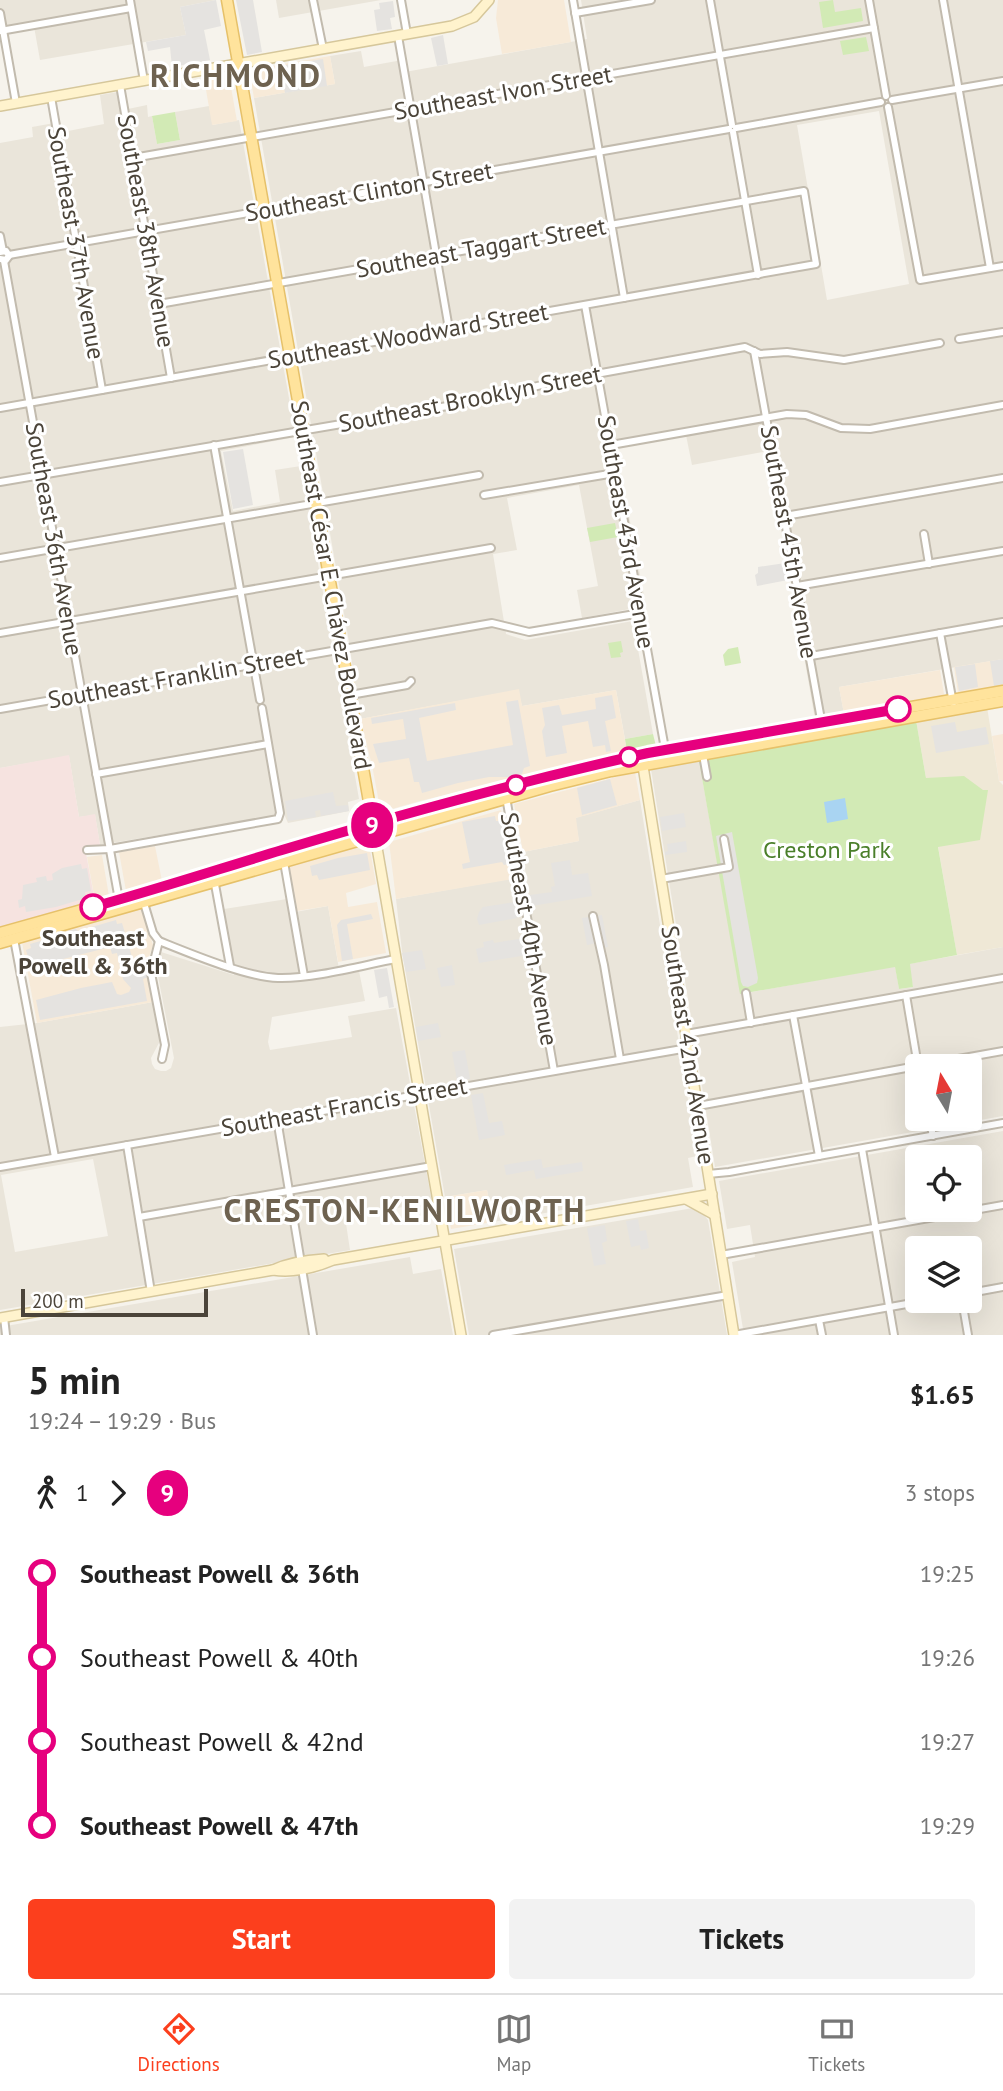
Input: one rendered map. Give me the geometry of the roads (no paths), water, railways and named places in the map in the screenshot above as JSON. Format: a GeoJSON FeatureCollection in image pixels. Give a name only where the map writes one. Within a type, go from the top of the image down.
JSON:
{"type":"FeatureCollection","features":[{"type":"Feature","properties":{"kind":"main road","name":"Southeast César E. Chávez Boulevard"},"geometry":{"type":"LineString","coordinates":[[227,0],[375,836]]}},
{"type":"Feature","properties":{"kind":"main road"},"geometry":{"type":"LineString","coordinates":[[953,705],[1003,691]]}},
{"type":"Feature","properties":{"kind":"main road"},"geometry":{"type":"LineString","coordinates":[[0,933],[13,935],[144,903],[281,851],[373,825],[642,759],[953,705],[1003,701]]}},
{"type":"Feature","properties":{"kind":"main road"},"geometry":{"type":"LineString","coordinates":[[0,943],[13,935],[119,900],[284,862],[375,836],[506,793]]}},
{"type":"Feature","properties":{"kind":"main road"},"geometry":{"type":"LineString","coordinates":[[144,903],[150,891]]}},
{"type":"Feature","properties":{"kind":"main road"},"geometry":{"type":"LineString","coordinates":[[107,913],[119,900]]}},
{"type":"Feature","properties":{"kind":"street","name":"Southeast 38th Avenue"},"geometry":{"type":"LineString","coordinates":[[130,0],[144,80]]}},
{"type":"Feature","properties":{"kind":"street"},"geometry":{"type":"LineString","coordinates":[[313,0],[323,49]]}},
{"type":"Feature","properties":{"kind":"street"},"geometry":{"type":"LineString","coordinates":[[401,0],[410,109],[449,329]]}},
{"type":"Feature","properties":{"kind":"street"},"geometry":{"type":"LineString","coordinates":[[0,106],[462,23],[479,13],[489,0]]}},
{"type":"Feature","properties":{"kind":"street"},"geometry":{"type":"LineString","coordinates":[[573,0],[624,298]]}},
{"type":"Feature","properties":{"kind":"street"},"geometry":{"type":"LineString","coordinates":[[575,13],[651,0]]}},
{"type":"Feature","properties":{"kind":"street"},"geometry":{"type":"LineString","coordinates":[[710,0],[758,275]]}},
{"type":"Feature","properties":{"kind":"street"},"geometry":{"type":"LineString","coordinates":[[869,0],[920,279],[1003,266]]}},
{"type":"Feature","properties":{"kind":"street"},"geometry":{"type":"LineString","coordinates":[[943,0],[990,268]]}},
{"type":"Feature","properties":{"kind":"street"},"geometry":{"type":"LineString","coordinates":[[2,31],[131,8]]}},
{"type":"Feature","properties":{"kind":"street","name":"Southeast 37th Avenue"},"geometry":{"type":"LineString","coordinates":[[0,13],[16,103]]}},
{"type":"Feature","properties":{"kind":"street","name":"Southeast Ivon Street"},"geometry":{"type":"LineString","coordinates":[[133,158],[874,28]]}},
{"type":"Feature","properties":{"kind":"street","name":"Southeast Clinton Street"},"geometry":{"type":"LineString","coordinates":[[3,256],[1003,81]]}},
{"type":"Feature","properties":{"kind":"street","name":"Southeast 38th Avenue"},"geometry":{"type":"LineString","coordinates":[[120,85],[171,378]]}},
{"type":"Feature","properties":{"kind":"street","name":"Southeast 37th Avenue"},"geometry":{"type":"LineString","coordinates":[[51,97],[102,390]]}},
{"type":"Feature","properties":{"kind":"street","name":"Southeast Taggart Street"},"geometry":{"type":"LineString","coordinates":[[159,304],[804,191],[816,264]]}},
{"type":"Feature","properties":{"kind":"street","name":"Southeast 36th Avenue"},"geometry":{"type":"LineString","coordinates":[[0,236],[119,900]]}},
{"type":"Feature","properties":{"kind":"street","name":"Southeast Woodward Street"},"geometry":{"type":"LineString","coordinates":[[0,408],[816,264]]}},
{"type":"Feature","properties":{"kind":"street","name":"Southeast 43rd Avenue"},"geometry":{"type":"LineString","coordinates":[[585,305],[666,755]]}},
{"type":"Feature","properties":{"kind":"street"},"geometry":{"type":"LineString","coordinates":[[958,339],[1003,332]]}},
{"type":"Feature","properties":{"kind":"street","name":"Southeast Brooklyn Street"},"geometry":{"type":"LineString","coordinates":[[0,482],[465,403],[598,373],[745,347],[760,354],[787,352],[844,360],[940,343]]}},
{"type":"Feature","properties":{"kind":"street","name":"Southeast 45th Avenue"},"geometry":{"type":"LineString","coordinates":[[754,352],[823,727]]}},
{"type":"Feature","properties":{"kind":"street"},"geometry":{"type":"LineString","coordinates":[[611,445],[766,416],[806,415],[834,426],[854,430],[1003,405]]}},
{"type":"Feature","properties":{"kind":"street"},"geometry":{"type":"LineString","coordinates":[[88,850],[110,849],[276,820],[279,817],[214,445]]}},
{"type":"Feature","properties":{"kind":"street"},"geometry":{"type":"LineString","coordinates":[[484,495],[615,473]]}},
{"type":"Feature","properties":{"kind":"street"},"geometry":{"type":"LineString","coordinates":[[0,558],[479,475]]}},
{"type":"Feature","properties":{"kind":"street"},"geometry":{"type":"LineString","coordinates":[[785,516],[1003,478]]}},
{"type":"Feature","properties":{"kind":"street"},"geometry":{"type":"LineString","coordinates":[[924,534],[929,564]]}},
{"type":"Feature","properties":{"kind":"street"},"geometry":{"type":"LineString","coordinates":[[0,633],[491,548]]}},
{"type":"Feature","properties":{"kind":"street"},"geometry":{"type":"LineString","coordinates":[[797,586],[1003,551]]}},
{"type":"Feature","properties":{"kind":"street","name":"Southeast Franklin Street"},"geometry":{"type":"LineString","coordinates":[[0,709],[492,623],[529,632],[640,613]]}},
{"type":"Feature","properties":{"kind":"street"},"geometry":{"type":"LineString","coordinates":[[811,656],[1003,622]]}},
{"type":"Feature","properties":{"kind":"street"},"geometry":{"type":"LineString","coordinates":[[940,633],[953,705]]}},
{"type":"Feature","properties":{"kind":"street"},"geometry":{"type":"LineString","coordinates":[[350,695],[407,685],[411,681]]}},
{"type":"Feature","properties":{"kind":"street"},"geometry":{"type":"LineString","coordinates":[[96,774],[268,744]]}},
{"type":"Feature","properties":{"kind":"street"},"geometry":{"type":"LineString","coordinates":[[702,748],[706,777]]}},
{"type":"Feature","properties":{"kind":"street","name":"Southeast 42nd Avenue"},"geometry":{"type":"LineString","coordinates":[[642,759],[734,1335]]}},
{"type":"Feature","properties":{"kind":"street","name":"Southeast 40th Avenue"},"geometry":{"type":"LineString","coordinates":[[506,793],[554,1071]]}},
{"type":"Feature","properties":{"kind":"street","name":"Southeast César E. Chávez Boulevard"},"geometry":{"type":"LineString","coordinates":[[375,836],[461,1335]]}},
{"type":"Feature","properties":{"kind":"street"},"geometry":{"type":"LineString","coordinates":[[661,879],[729,867],[724,839]]}},
{"type":"Feature","properties":{"kind":"street"},"geometry":{"type":"LineString","coordinates":[[284,862],[304,975]]}},
{"type":"Feature","properties":{"kind":"street"},"geometry":{"type":"LineString","coordinates":[[214,878],[230,967]]}},
{"type":"Feature","properties":{"kind":"street"},"geometry":{"type":"LineString","coordinates":[[144,903],[153,933],[159,941],[264,977],[304,975],[395,959]]}},
{"type":"Feature","properties":{"kind":"street"},"geometry":{"type":"LineString","coordinates":[[593,916],[620,1059]]}},
{"type":"Feature","properties":{"kind":"street"},"geometry":{"type":"LineString","coordinates":[[13,935],[55,1157]]}},
{"type":"Feature","properties":{"kind":"street"},"geometry":{"type":"LineString","coordinates":[[159,941],[151,973],[165,1045],[162,1059]]}},
{"type":"Feature","properties":{"kind":"street"},"geometry":{"type":"LineString","coordinates":[[686,1034],[1003,978]]}},
{"type":"Feature","properties":{"kind":"street"},"geometry":{"type":"LineString","coordinates":[[746,993],[751,1023]]}},
{"type":"Feature","properties":{"kind":"street"},"geometry":{"type":"LineString","coordinates":[[905,995],[916,1054]]}},
{"type":"Feature","properties":{"kind":"street"},"geometry":{"type":"LineString","coordinates":[[793,1015],[819,1156]]}},
{"type":"Feature","properties":{"kind":"street","name":"Southeast Francis Street"},"geometry":{"type":"LineString","coordinates":[[0,1167],[688,1048]]}},
{"type":"Feature","properties":{"kind":"street"},"geometry":{"type":"LineString","coordinates":[[982,1055],[1003,1051]]}},
{"type":"Feature","properties":{"kind":"street"},"geometry":{"type":"LineString","coordinates":[[698,1106],[905,1068]]}},
{"type":"Feature","properties":{"kind":"street"},"geometry":{"type":"LineString","coordinates":[[277,1119],[313,1335]]}},
{"type":"Feature","properties":{"kind":"street"},"geometry":{"type":"LineString","coordinates":[[708,1174],[1003,1124]]}},
{"type":"Feature","properties":{"kind":"street"},"geometry":{"type":"LineString","coordinates":[[932,1131],[933,1136]]}},
{"type":"Feature","properties":{"kind":"street"},"geometry":{"type":"LineString","coordinates":[[127,1145],[151,1292]]}},
{"type":"Feature","properties":{"kind":"street"},"geometry":{"type":"LineString","coordinates":[[862,1149],[894,1335]]}},
{"type":"Feature","properties":{"kind":"street"},"geometry":{"type":"LineString","coordinates":[[139,1217],[432,1166]]}},
{"type":"Feature","properties":{"kind":"street"},"geometry":{"type":"LineString","coordinates":[[6,1335],[2,1318],[272,1270],[281,1266],[302,1265],[322,1259],[332,1260],[712,1194]]}},
{"type":"Feature","properties":{"kind":"street"},"geometry":{"type":"LineString","coordinates":[[686,1199],[715,1215]]}},
{"type":"Feature","properties":{"kind":"street"},"geometry":{"type":"LineString","coordinates":[[721,1255],[1003,1205]]}},
{"type":"Feature","properties":{"kind":"street"},"geometry":{"type":"LineString","coordinates":[[982,1291],[1003,1287]]}},
{"type":"Feature","properties":{"kind":"street"},"geometry":{"type":"LineString","coordinates":[[493,1335],[728,1295]]}},
{"type":"Feature","properties":{"kind":"street"},"geometry":{"type":"LineString","coordinates":[[734,1335],[905,1304]]}},
{"type":"Feature","properties":{"kind":"street"},"geometry":{"type":"LineString","coordinates":[[964,1313],[968,1335]]}},
{"type":"Feature","properties":{"kind":"street"},"geometry":{"type":"LineString","coordinates":[[819,1320],[822,1335]]}},
{"type":"Feature","properties":{"kind":"water"},"geometry":{"type":"Polygon","coordinates":[[[845,798],[848,819],[827,823],[824,802],[845,798]]]}},
{"type":"Feature","properties":{"kind":"place","name":"Southeast Powell & 36th"},"geometry":{"type":"Point","coordinates":[93,907]}},
{"type":"Feature","properties":{"kind":"district","name":"RICHMOND"},"geometry":{"type":"Point","coordinates":[236,76]}},
{"type":"Feature","properties":{"kind":"district","name":"CRESTON-KENILWORTH"},"geometry":{"type":"Point","coordinates":[405,1211]}},
{"type":"Feature","properties":{"kind":"park label","name":"Creston Park"},"geometry":{"type":"Point","coordinates":[827,850]}}]}
